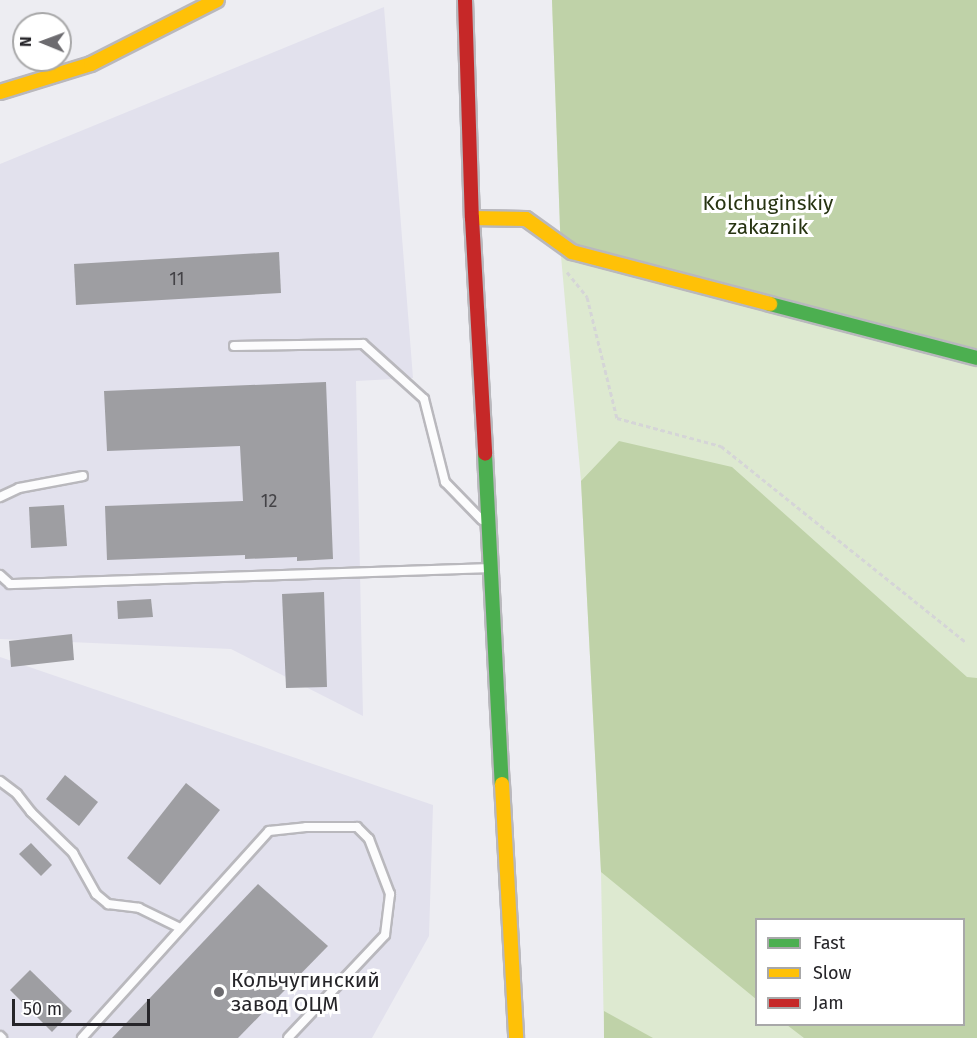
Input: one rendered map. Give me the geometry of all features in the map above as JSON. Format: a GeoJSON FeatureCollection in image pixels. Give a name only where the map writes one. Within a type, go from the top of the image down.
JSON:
{"type":"FeatureCollection","features":[{"type":"Feature","properties":{"kind":"main road"},"geometry":{"type":"LineString","coordinates":[[0,92],[91,64],[217,0]]}},
{"type":"Feature","properties":{"kind":"main road"},"geometry":{"type":"LineString","coordinates":[[465,0],[472,218],[516,1038]]}},
{"type":"Feature","properties":{"kind":"main road"},"geometry":{"type":"LineString","coordinates":[[472,218],[526,219],[572,252],[977,358]]}},
{"type":"Feature","properties":{"kind":"lane"},"geometry":{"type":"LineString","coordinates":[[234,346],[363,344],[424,399],[445,482],[489,527]]}},
{"type":"Feature","properties":{"kind":"lane"},"geometry":{"type":"LineString","coordinates":[[0,497],[19,488],[83,476]]}},
{"type":"Feature","properties":{"kind":"lane"},"geometry":{"type":"LineString","coordinates":[[0,575],[10,584],[490,567]]}},
{"type":"Feature","properties":{"kind":"lane"},"geometry":{"type":"LineString","coordinates":[[0,781],[17,794],[31,812],[73,854],[96,894],[108,904],[139,908],[180,928]]}},
{"type":"Feature","properties":{"kind":"lane"},"geometry":{"type":"LineString","coordinates":[[82,1038],[269,831],[306,827],[357,827],[369,839],[390,894],[385,935],[288,1038]]}},
{"type":"Feature","properties":{"kind":"path"},"geometry":{"type":"LineString","coordinates":[[566,271],[587,297],[616,418],[721,446],[967,643]]}},
{"type":"Feature","properties":{"kind":"shaded area"},"geometry":{"type":"Polygon","coordinates":[[[384,7],[413,378],[356,381],[363,716],[231,649],[0,639],[0,164],[384,7]]]}},
{"type":"Feature","properties":{"kind":"shaded area"},"geometry":{"type":"Polygon","coordinates":[[[0,657],[433,805],[429,936],[372,1038],[0,1038],[0,657]]]}},
{"type":"Feature","properties":{"kind":"green space","name":"Kolchuginskiy zakaznik"},"geometry":{"type":"Polygon","coordinates":[[[552,0],[977,0],[977,1038],[604,1038],[601,872],[581,481],[561,256],[552,0]]]}},
{"type":"Feature","properties":{"kind":"green space"},"geometry":{"type":"Polygon","coordinates":[[[552,0],[977,0],[977,363],[561,256],[552,0]]]}},
{"type":"Feature","properties":{"kind":"green space"},"geometry":{"type":"Polygon","coordinates":[[[619,441],[732,467],[967,677],[977,678],[977,1038],[804,1038],[788,1026],[965,1026],[965,918],[755,918],[755,998],[601,872],[581,481],[619,441]]]}},
{"type":"Feature","properties":{"kind":"green space"},"geometry":{"type":"Polygon","coordinates":[[[604,1011],[653,1038],[604,1038],[604,1011]]]}},
{"type":"Feature","properties":{"kind":"building"},"geometry":{"type":"Polygon","coordinates":[[[279,252],[281,293],[76,305],[74,264],[279,252]]]}},
{"type":"Feature","properties":{"kind":"building"},"geometry":{"type":"Polygon","coordinates":[[[326,382],[333,559],[297,561],[297,557],[245,559],[245,555],[107,560],[105,506],[243,501],[240,446],[107,451],[104,391],[326,382]]]}},
{"type":"Feature","properties":{"kind":"building"},"geometry":{"type":"Polygon","coordinates":[[[64,505],[67,546],[31,548],[29,507],[64,505]]]}},
{"type":"Feature","properties":{"kind":"building"},"geometry":{"type":"Polygon","coordinates":[[[324,592],[327,687],[286,688],[282,594],[324,592]]]}},
{"type":"Feature","properties":{"kind":"building"},"geometry":{"type":"Polygon","coordinates":[[[151,599],[153,617],[118,619],[117,601],[151,599]]]}},
{"type":"Feature","properties":{"kind":"building"},"geometry":{"type":"Polygon","coordinates":[[[72,634],[74,660],[11,667],[9,641],[72,634]]]}},
{"type":"Feature","properties":{"kind":"building"},"geometry":{"type":"Polygon","coordinates":[[[65,775],[98,802],[79,826],[46,799],[65,775]]]}},
{"type":"Feature","properties":{"kind":"building"},"geometry":{"type":"Polygon","coordinates":[[[186,783],[220,810],[160,885],[127,858],[186,783]]]}},
{"type":"Feature","properties":{"kind":"building"},"geometry":{"type":"Polygon","coordinates":[[[31,843],[52,865],[41,876],[19,854],[31,843]]]}},
{"type":"Feature","properties":{"kind":"building","name":"Кольчугинский завод ОЦМ"},"geometry":{"type":"Polygon","coordinates":[[[258,884],[328,946],[238,1038],[112,1038],[258,884]]]}},
{"type":"Feature","properties":{"kind":"building"},"geometry":{"type":"Polygon","coordinates":[[[30,970],[72,1011],[52,1032],[10,990],[30,970]]]}},
{"type":"Feature","properties":{"kind":"traffic: fast"},"geometry":{"type":"LineString","coordinates":[[770,304],[977,358]]}},
{"type":"Feature","properties":{"kind":"traffic: fast"},"geometry":{"type":"LineString","coordinates":[[485,454],[502,784]]}},
{"type":"Feature","properties":{"kind":"traffic: slow"},"geometry":{"type":"LineString","coordinates":[[0,92],[91,64],[217,0]]}},
{"type":"Feature","properties":{"kind":"traffic: slow"},"geometry":{"type":"LineString","coordinates":[[472,218],[526,219],[572,252],[770,304]]}},
{"type":"Feature","properties":{"kind":"traffic: slow"},"geometry":{"type":"LineString","coordinates":[[502,784],[516,1038]]}},
{"type":"Feature","properties":{"kind":"traffic: jam"},"geometry":{"type":"LineString","coordinates":[[465,0],[472,218],[485,454]]}},
{"type":"Feature","properties":{"kind":"place","name":"Кольчугинский завод ОЦМ"},"geometry":{"type":"Point","coordinates":[219,992]}}]}
